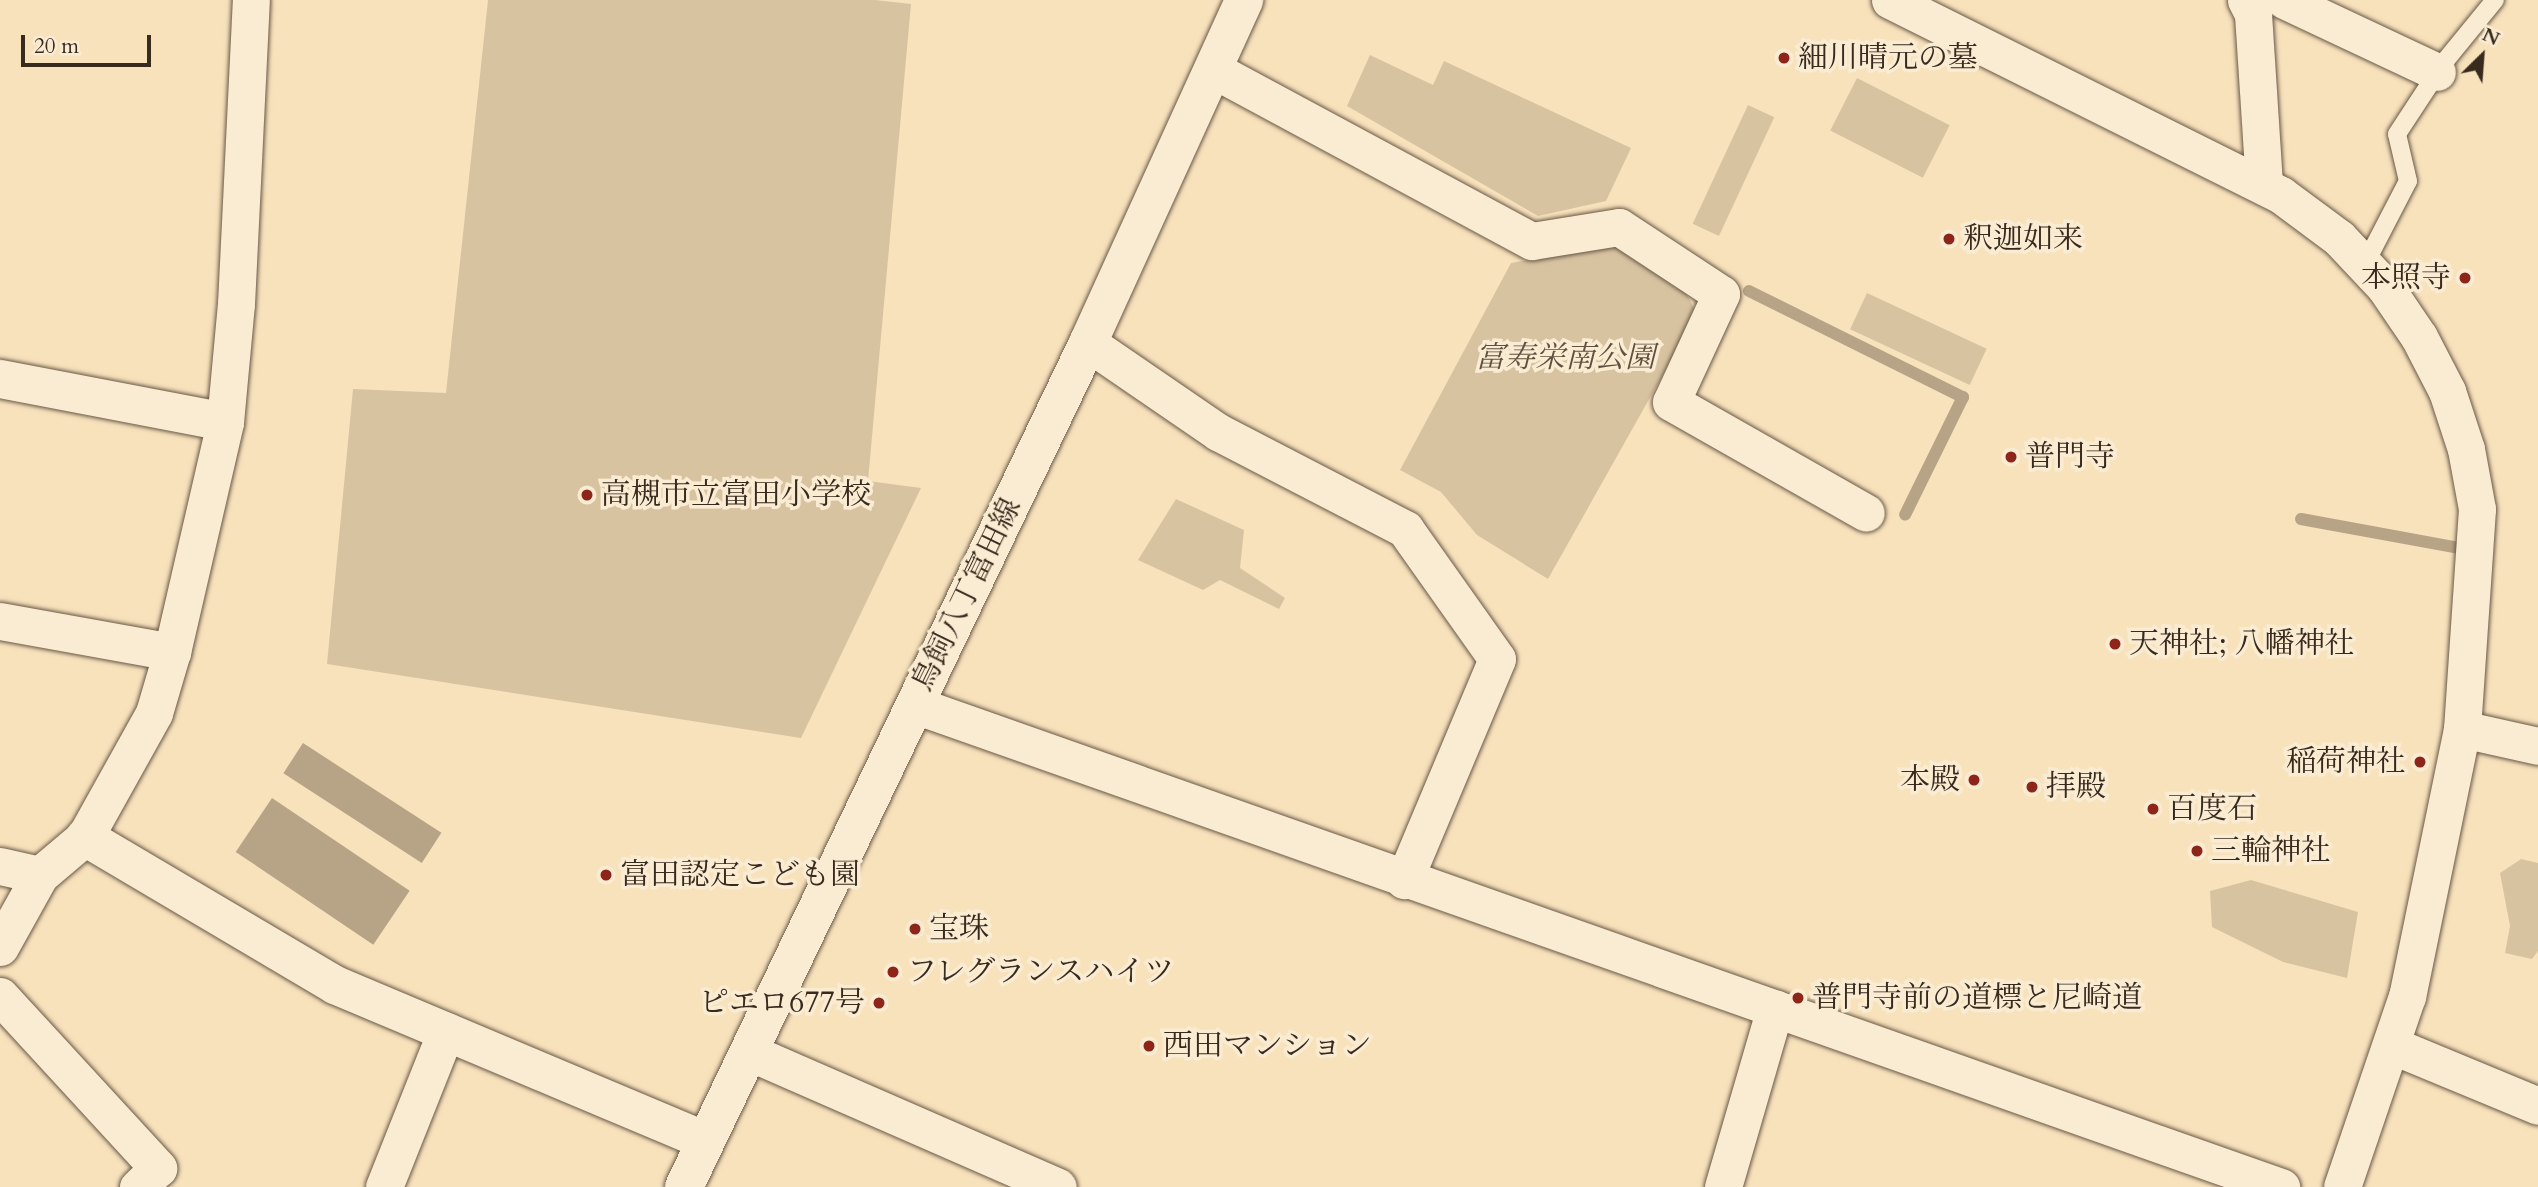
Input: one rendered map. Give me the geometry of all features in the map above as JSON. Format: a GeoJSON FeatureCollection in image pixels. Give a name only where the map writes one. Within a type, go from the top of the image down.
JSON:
{"type":"FeatureCollection","features":[{"type":"Feature","properties":{"kind":"main road","name":"鳥飼八丁富田線"},"geometry":{"type":"LineString","coordinates":[[684,1187],[1088,343],[1244,0]]}},
{"type":"Feature","properties":{"kind":"main road"},"geometry":{"type":"LineString","coordinates":[[0,379],[225,422]]}},
{"type":"Feature","properties":{"kind":"main road"},"geometry":{"type":"LineString","coordinates":[[85,837],[335,985],[706,1141]]}},
{"type":"Feature","properties":{"kind":"street"},"geometry":{"type":"LineString","coordinates":[[0,947],[40,875],[85,837],[154,713],[172,652],[225,422],[236,304],[251,0]]}},
{"type":"Feature","properties":{"kind":"street"},"geometry":{"type":"LineString","coordinates":[[1890,0],[2264,184],[2310,216],[2365,264],[2403,311],[2434,364],[2457,420],[2472,479],[2477,545],[2462,729],[2407,996],[2342,1187]]}},
{"type":"Feature","properties":{"kind":"street"},"geometry":{"type":"LineString","coordinates":[[2246,0],[2253,14],[2264,184]]}},
{"type":"Feature","properties":{"kind":"street"},"geometry":{"type":"LineString","coordinates":[[2284,0],[2437,72]]}},
{"type":"Feature","properties":{"kind":"street"},"geometry":{"type":"LineString","coordinates":[[1214,70],[1532,241],[1619,227],[1721,294],[1671,402],[1866,513]]}},
{"type":"Feature","properties":{"kind":"street"},"geometry":{"type":"LineString","coordinates":[[1088,343],[1218,432],[1405,529],[1497,659],[1404,880]]}},
{"type":"Feature","properties":{"kind":"street"},"geometry":{"type":"LineString","coordinates":[[0,621],[172,652]]}},
{"type":"Feature","properties":{"kind":"street"},"geometry":{"type":"LineString","coordinates":[[915,705],[1404,880],[2281,1187]]}},
{"type":"Feature","properties":{"kind":"street"},"geometry":{"type":"LineString","coordinates":[[2462,729],[2538,747]]}},
{"type":"Feature","properties":{"kind":"street"},"geometry":{"type":"LineString","coordinates":[[0,866],[40,875]]}},
{"type":"Feature","properties":{"kind":"street"},"geometry":{"type":"LineString","coordinates":[[0,996],[158,1168],[138,1187]]}},
{"type":"Feature","properties":{"kind":"street"},"geometry":{"type":"LineString","coordinates":[[1723,1187],[1775,1008]]}},
{"type":"Feature","properties":{"kind":"street"},"geometry":{"type":"LineString","coordinates":[[384,1187],[446,1031]]}},
{"type":"Feature","properties":{"kind":"street"},"geometry":{"type":"LineString","coordinates":[[2390,1045],[2538,1106]]}},
{"type":"Feature","properties":{"kind":"street"},"geometry":{"type":"LineString","coordinates":[[749,1052],[1058,1187]]}},
{"type":"Feature","properties":{"kind":"lane"},"geometry":{"type":"LineString","coordinates":[[2365,264],[2408,181],[2398,134],[2437,72],[2495,0]]}},
{"type":"Feature","properties":{"kind":"green space"},"geometry":{"type":"Polygon","coordinates":[[[488,0],[875,0],[911,4],[868,481],[921,488],[801,738],[327,664],[353,389],[446,393],[488,0]]]}},
{"type":"Feature","properties":{"kind":"green space"},"geometry":{"type":"Polygon","coordinates":[[[1370,55],[1433,85],[1444,61],[1631,148],[1606,201],[1538,216],[1347,106],[1370,55]]]}},
{"type":"Feature","properties":{"kind":"green space"},"geometry":{"type":"Polygon","coordinates":[[[1857,78],[1950,125],[1923,178],[1830,131],[1857,78]]]}},
{"type":"Feature","properties":{"kind":"green space"},"geometry":{"type":"Polygon","coordinates":[[[1748,105],[1774,117],[1719,236],[1693,224],[1748,105]]]}},
{"type":"Feature","properties":{"kind":"green space","name":"富寿栄南公園"},"geometry":{"type":"Polygon","coordinates":[[[1616,245],[1686,293],[1697,314],[1548,579],[1477,535],[1441,492],[1400,470],[1511,263],[1616,245]]]}},
{"type":"Feature","properties":{"kind":"green space"},"geometry":{"type":"Polygon","coordinates":[[[1867,293],[1987,349],[1970,385],[1850,329],[1867,293]]]}},
{"type":"Feature","properties":{"kind":"green space"},"geometry":{"type":"Polygon","coordinates":[[[1176,499],[1244,530],[1240,568],[1285,598],[1279,609],[1220,580],[1203,590],[1138,560],[1176,499]]]}},
{"type":"Feature","properties":{"kind":"green space"},"geometry":{"type":"Polygon","coordinates":[[[2521,859],[2538,863],[2538,951],[2532,959],[2505,953],[2510,926],[2500,873],[2521,859]]]}},
{"type":"Feature","properties":{"kind":"green space"},"geometry":{"type":"Polygon","coordinates":[[[2251,880],[2358,912],[2347,978],[2283,962],[2212,927],[2210,891],[2251,880]]]}},
{"type":"Feature","properties":{"kind":"shaded area"},"geometry":{"type":"Polygon","coordinates":[[[303,743],[441,833],[422,863],[283,773],[303,743]]]}},
{"type":"Feature","properties":{"kind":"shaded area"},"geometry":{"type":"Polygon","coordinates":[[[272,798],[410,891],[373,945],[236,852],[272,798]]]}},
{"type":"Feature","properties":{"kind":"waterway"},"geometry":{"type":"LineString","coordinates":[[1749,291],[1963,397],[1905,515]]}},
{"type":"Feature","properties":{"kind":"waterway"},"geometry":{"type":"LineString","coordinates":[[2301,519],[2454,547]]}},
{"type":"Feature","properties":{"kind":"place","name":"細川晴元の墓"},"geometry":{"type":"Point","coordinates":[1784,58]}},
{"type":"Feature","properties":{"kind":"place","name":"釈迦如来"},"geometry":{"type":"Point","coordinates":[1949,239]}},
{"type":"Feature","properties":{"kind":"place","name":"本照寺"},"geometry":{"type":"Point","coordinates":[2465,278]}},
{"type":"Feature","properties":{"kind":"place","name":"普門寺"},"geometry":{"type":"Point","coordinates":[2011,457]}},
{"type":"Feature","properties":{"kind":"place","name":"高槻市立富田小学校"},"geometry":{"type":"Point","coordinates":[587,495]}},
{"type":"Feature","properties":{"kind":"place","name":"天神社; 八幡神社"},"geometry":{"type":"Point","coordinates":[2115,644]}},
{"type":"Feature","properties":{"kind":"place","name":"稲荷神社"},"geometry":{"type":"Point","coordinates":[2420,762]}},
{"type":"Feature","properties":{"kind":"place","name":"本殿"},"geometry":{"type":"Point","coordinates":[1974,780]}},
{"type":"Feature","properties":{"kind":"place","name":"拝殿"},"geometry":{"type":"Point","coordinates":[2032,787]}},
{"type":"Feature","properties":{"kind":"place","name":"百度石"},"geometry":{"type":"Point","coordinates":[2153,809]}},
{"type":"Feature","properties":{"kind":"place","name":"三輪神社"},"geometry":{"type":"Point","coordinates":[2197,851]}},
{"type":"Feature","properties":{"kind":"place","name":"富田認定こども園"},"geometry":{"type":"Point","coordinates":[606,875]}},
{"type":"Feature","properties":{"kind":"place","name":"宝珠"},"geometry":{"type":"Point","coordinates":[915,929]}},
{"type":"Feature","properties":{"kind":"place","name":"フレグランスハイツ"},"geometry":{"type":"Point","coordinates":[893,972]}},
{"type":"Feature","properties":{"kind":"place","name":"普門寺前の道標と尼崎道"},"geometry":{"type":"Point","coordinates":[1798,998]}},
{"type":"Feature","properties":{"kind":"place","name":"ピエロ677号"},"geometry":{"type":"Point","coordinates":[879,1003]}},
{"type":"Feature","properties":{"kind":"place","name":"西田マンション"},"geometry":{"type":"Point","coordinates":[1149,1046]}}]}
